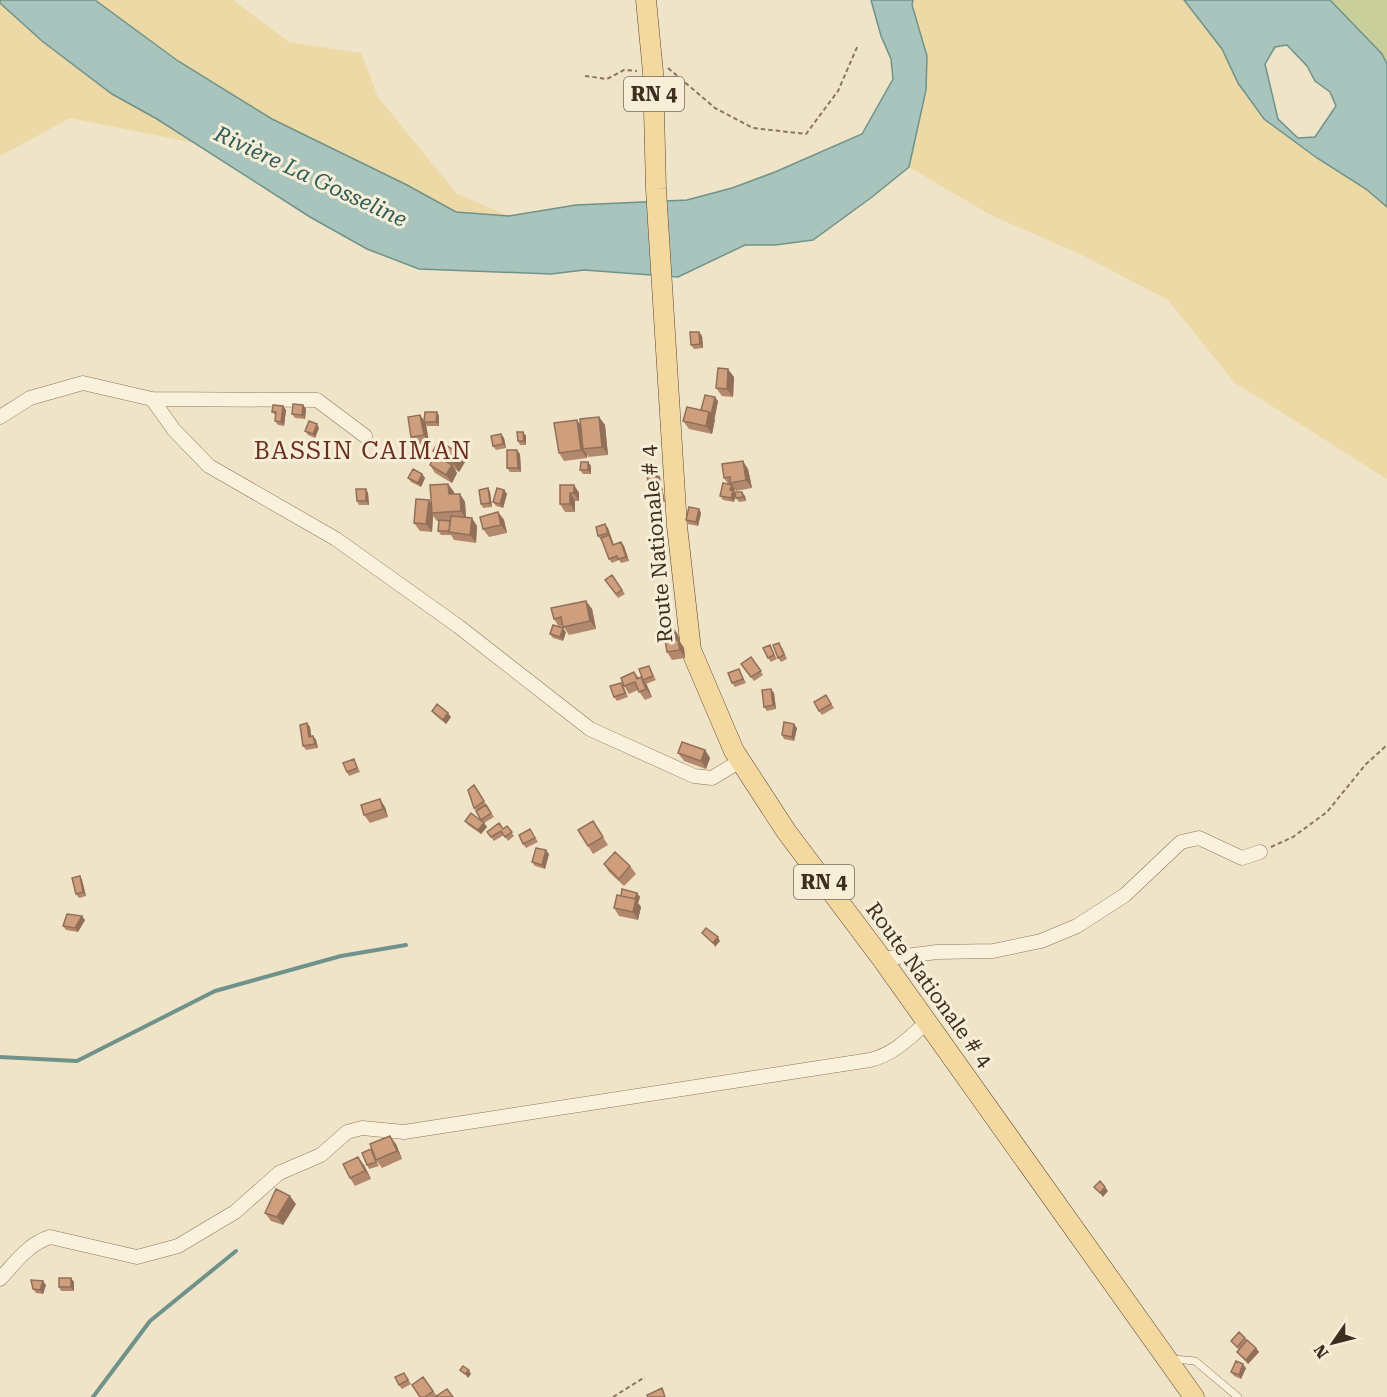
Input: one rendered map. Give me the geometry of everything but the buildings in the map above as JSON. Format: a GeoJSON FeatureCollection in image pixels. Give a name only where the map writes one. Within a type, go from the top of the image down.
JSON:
{"type":"FeatureCollection","features":[{"type":"Feature","properties":{"kind":"main road","name":"Route Nationale # 4"},"geometry":{"type":"LineString","coordinates":[[646,0],[652,62],[656,189],[677,526],[691,650],[734,750],[786,831],[882,959],[1194,1397]]}},
{"type":"Feature","properties":{"kind":"street"},"geometry":{"type":"LineString","coordinates":[[0,417],[30,398],[83,383],[152,399],[317,400],[365,436]]}},
{"type":"Feature","properties":{"kind":"street"},"geometry":{"type":"LineString","coordinates":[[152,399],[174,430],[209,466],[336,539],[459,626],[590,729],[694,776],[712,778],[740,760]]}},
{"type":"Feature","properties":{"kind":"street"},"geometry":{"type":"LineString","coordinates":[[882,959],[937,952],[993,951],[1041,941],[1077,926],[1125,895],[1181,842],[1199,838],[1242,858],[1260,852]]}},
{"type":"Feature","properties":{"kind":"street"},"geometry":{"type":"LineString","coordinates":[[0,1279],[28,1248],[50,1237],[137,1257],[178,1246],[235,1212],[279,1173],[315,1159],[342,1135],[356,1129],[404,1132],[870,1060],[886,1056],[896,1050],[926,1023]]}},
{"type":"Feature","properties":{"kind":"lane"},"geometry":{"type":"LineString","coordinates":[[1168,1359],[1195,1361],[1238,1397]]}},
{"type":"Feature","properties":{"kind":"path"},"geometry":{"type":"LineString","coordinates":[[585,76],[607,79],[624,70],[652,62],[715,108],[753,128],[806,134],[838,91],[858,45]]}},
{"type":"Feature","properties":{"kind":"path"},"geometry":{"type":"LineString","coordinates":[[1260,852],[1293,837],[1327,812],[1366,764],[1387,745]]}},
{"type":"Feature","properties":{"kind":"path"},"geometry":{"type":"LineString","coordinates":[[613,1397],[645,1377]]}},
{"type":"Feature","properties":{"kind":"green space"},"geometry":{"type":"Polygon","coordinates":[[[1330,0],[1387,0],[1387,64],[1382,54],[1330,0]]]}},
{"type":"Feature","properties":{"kind":"sand"},"geometry":{"type":"Polygon","coordinates":[[[0,0],[233,0],[289,42],[361,53],[378,97],[457,194],[509,216],[465,271],[419,269],[367,249],[310,217],[195,143],[70,118],[0,156],[0,0]]]}},
{"type":"Feature","properties":{"kind":"sand"},"geometry":{"type":"Polygon","coordinates":[[[913,0],[1184,0],[1222,49],[1238,83],[1264,119],[1317,158],[1366,189],[1387,207],[1387,479],[1235,383],[1168,300],[1084,256],[991,215],[909,167],[926,90],[927,56],[912,5],[913,0]]]}},
{"type":"Feature","properties":{"kind":"water","name":"Rivière La Gosseline"},"geometry":{"type":"Polygon","coordinates":[[[0,0],[95,0],[178,61],[272,119],[407,185],[456,212],[509,216],[576,205],[687,200],[732,188],[775,172],[862,134],[893,79],[891,59],[881,36],[871,0],[913,0],[912,5],[927,56],[926,90],[909,167],[813,240],[775,245],[745,245],[678,277],[584,270],[551,274],[419,269],[367,249],[310,217],[157,119],[112,94],[42,41],[0,3],[0,0]]]}},
{"type":"Feature","properties":{"kind":"water"},"geometry":{"type":"Polygon","coordinates":[[[1184,0],[1330,0],[1382,54],[1387,64],[1387,207],[1366,189],[1317,158],[1264,119],[1238,83],[1222,49],[1184,0]],[[1287,45],[1275,47],[1265,64],[1278,119],[1298,138],[1315,137],[1336,106],[1330,92],[1315,81],[1307,66],[1287,45]]]}},
{"type":"Feature","properties":{"kind":"waterway"},"geometry":{"type":"LineString","coordinates":[[0,1057],[77,1061],[215,991],[341,956],[406,945]]}},
{"type":"Feature","properties":{"kind":"waterway"},"geometry":{"type":"LineString","coordinates":[[93,1397],[150,1321],[236,1251]]}},
{"type":"Feature","properties":{"kind":"district","name":"BASSIN CAIMAN"},"geometry":{"type":"Point","coordinates":[363,451]}}]}
